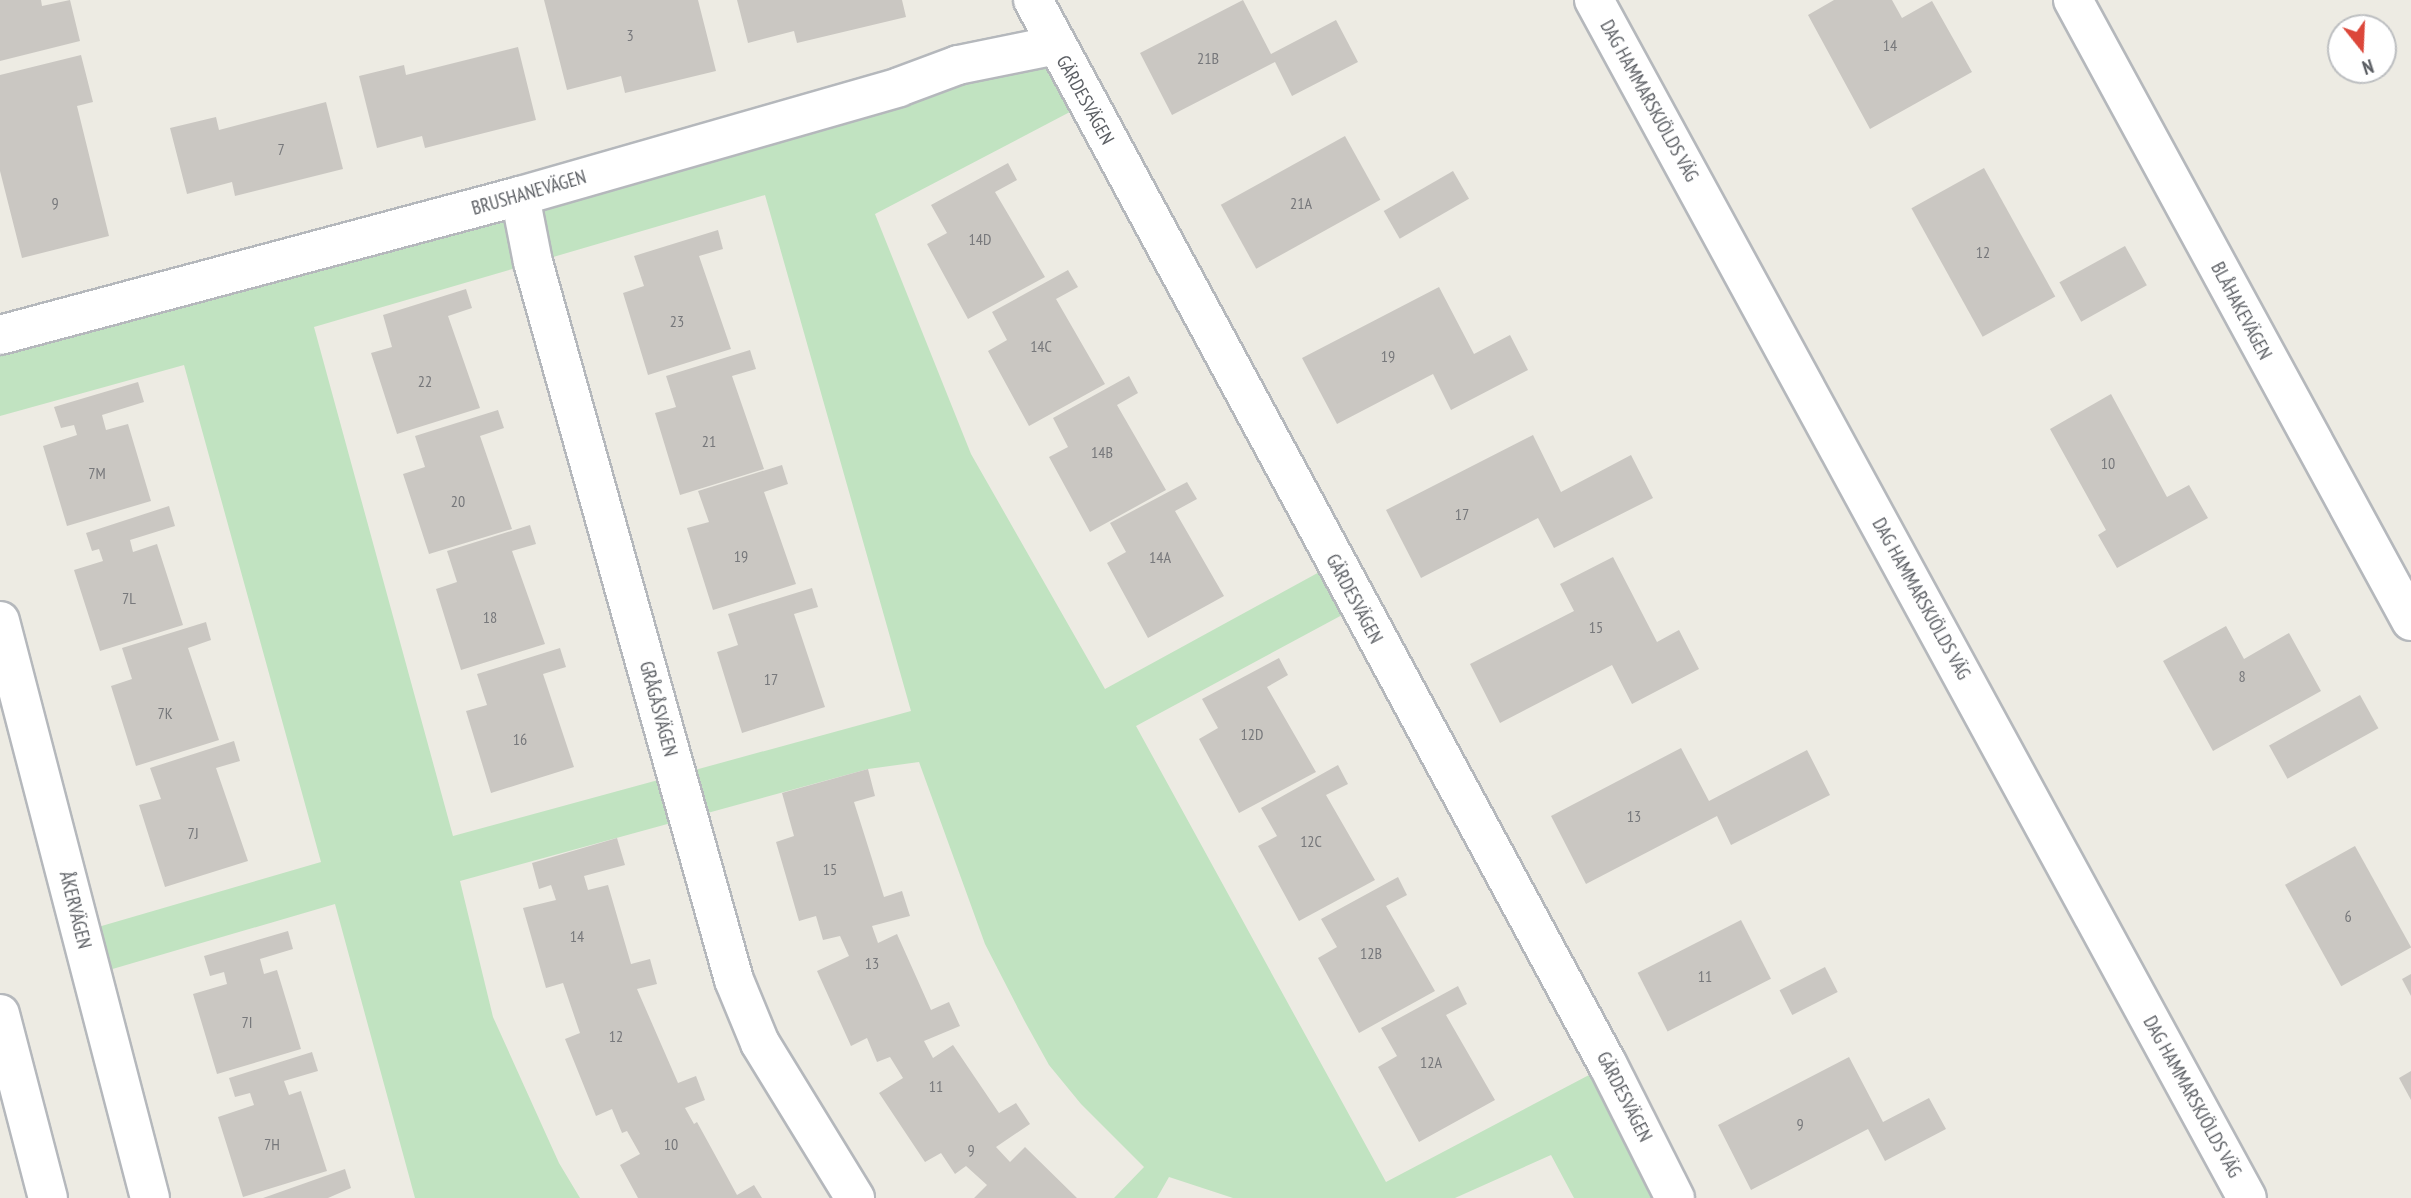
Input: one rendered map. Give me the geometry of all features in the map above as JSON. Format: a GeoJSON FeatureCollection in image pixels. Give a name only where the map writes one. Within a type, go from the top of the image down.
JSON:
{"type":"FeatureCollection","features":[{"type":"Feature","properties":{"kind":"street","name":"GÄRDESVÄGEN"},"geometry":{"type":"LineString","coordinates":[[1033,0],[1608,1065],[1675,1198]]}},
{"type":"Feature","properties":{"kind":"street","name":"DAG HAMMARSKJÖLDS VÄG"},"geometry":{"type":"LineString","coordinates":[[1594,0],[2247,1198]]}},
{"type":"Feature","properties":{"kind":"street","name":"BLÅHAKEVÄGEN"},"geometry":{"type":"LineString","coordinates":[[2073,0],[2411,621]]}},
{"type":"Feature","properties":{"kind":"street","name":"BRUSHANEVÄGEN"},"geometry":{"type":"LineString","coordinates":[[0,335],[520,196],[899,88],[958,65],[1056,45]]}},
{"type":"Feature","properties":{"kind":"street","name":"GRÅGÅSVÄGEN"},"geometry":{"type":"LineString","coordinates":[[520,196],[533,261],[734,980],[760,1043],[855,1198]]}},
{"type":"Feature","properties":{"kind":"street","name":"ÅKERVÄGEN"},"geometry":{"type":"LineString","coordinates":[[0,621],[150,1198]]}},
{"type":"Feature","properties":{"kind":"street"},"geometry":{"type":"LineString","coordinates":[[0,1014],[48,1198]]}},
{"type":"Feature","properties":{"kind":"green space"},"geometry":{"type":"Polygon","coordinates":[[[1056,45],[1087,103],[875,214],[971,454],[1105,689],[1334,564],[1357,607],[1136,726],[1386,1182],[1608,1065],[1675,1198],[1574,1198],[1551,1155],[1455,1198],[1233,1198],[1169,1177],[1157,1198],[1114,1198],[1144,1167],[1081,1104],[1049,1065],[1024,1020],[985,944],[919,762],[868,769],[460,881],[493,1017],[559,1163],[580,1198],[415,1198],[335,904],[92,975],[81,932],[321,862],[184,365],[0,416],[0,335],[1056,45]],[[765,195],[314,327],[453,836],[911,711],[765,195]]]}},
{"type":"Feature","properties":{"kind":"building"},"geometry":{"type":"Polygon","coordinates":[[[0,0],[41,0],[42,6],[70,0],[80,41],[0,61],[0,0]]]}},
{"type":"Feature","properties":{"kind":"building"},"geometry":{"type":"Polygon","coordinates":[[[544,0],[698,0],[716,71],[625,93],[621,76],[567,90],[544,0]]]}},
{"type":"Feature","properties":{"kind":"building"},"geometry":{"type":"Polygon","coordinates":[[[737,0],[902,0],[906,17],[797,43],[794,31],[748,43],[737,0]]]}},
{"type":"Feature","properties":{"kind":"building"},"geometry":{"type":"Polygon","coordinates":[[[1243,0],[1271,54],[1336,20],[1358,62],[1292,96],[1275,62],[1172,115],[1140,53],[1243,0]]]}},
{"type":"Feature","properties":{"kind":"building"},"geometry":{"type":"Polygon","coordinates":[[[1834,0],[1892,0],[1902,18],[1932,1],[1972,72],[1870,129],[1808,15],[1834,0]]]}},
{"type":"Feature","properties":{"kind":"building"},"geometry":{"type":"Polygon","coordinates":[[[518,47],[536,120],[425,148],[422,136],[377,148],[359,76],[404,65],[406,75],[518,47]]]}},
{"type":"Feature","properties":{"kind":"building"},"geometry":{"type":"Polygon","coordinates":[[[81,55],[93,102],[77,106],[109,236],[22,258],[0,171],[0,75],[81,55]]]}},
{"type":"Feature","properties":{"kind":"building"},"geometry":{"type":"Polygon","coordinates":[[[326,102],[343,169],[235,196],[232,182],[187,194],[170,128],[216,117],[219,130],[326,102]]]}},
{"type":"Feature","properties":{"kind":"building"},"geometry":{"type":"Polygon","coordinates":[[[1345,136],[1380,200],[1256,269],[1221,205],[1345,136]]]}},
{"type":"Feature","properties":{"kind":"building"},"geometry":{"type":"Polygon","coordinates":[[[1008,163],[1017,180],[995,192],[1045,277],[968,319],[927,244],[947,233],[931,205],[1008,163]]]}},
{"type":"Feature","properties":{"kind":"building"},"geometry":{"type":"Polygon","coordinates":[[[1984,168],[2055,297],[1983,337],[1911,208],[1984,168]]]}},
{"type":"Feature","properties":{"kind":"building"},"geometry":{"type":"Polygon","coordinates":[[[1453,171],[1469,199],[1400,239],[1384,211],[1453,171]]]}},
{"type":"Feature","properties":{"kind":"building"},"geometry":{"type":"Polygon","coordinates":[[[718,230],[723,249],[699,256],[731,349],[648,375],[623,293],[644,286],[634,256],[718,230]]]}},
{"type":"Feature","properties":{"kind":"building"},"geometry":{"type":"Polygon","coordinates":[[[2125,246],[2147,285],[2081,322],[2059,282],[2125,246]]]}},
{"type":"Feature","properties":{"kind":"building"},"geometry":{"type":"Polygon","coordinates":[[[1068,270],[1078,287],[1056,299],[1105,384],[1029,426],[988,351],[1007,340],[992,312],[1068,270]]]}},
{"type":"Feature","properties":{"kind":"building"},"geometry":{"type":"Polygon","coordinates":[[[1439,287],[1474,354],[1510,335],[1528,370],[1451,410],[1433,374],[1337,424],[1302,358],[1439,287]]]}},
{"type":"Feature","properties":{"kind":"building"},"geometry":{"type":"Polygon","coordinates":[[[466,289],[472,308],[448,316],[480,408],[397,434],[371,353],[392,347],[383,315],[466,289]]]}},
{"type":"Feature","properties":{"kind":"building"},"geometry":{"type":"Polygon","coordinates":[[[750,350],[756,369],[732,376],[764,469],[680,495],[655,413],[676,407],[666,376],[750,350]]]}},
{"type":"Feature","properties":{"kind":"building"},"geometry":{"type":"Polygon","coordinates":[[[1129,376],[1138,393],[1117,405],[1166,490],[1090,532],[1049,457],[1068,447],[1053,418],[1129,376]]]}},
{"type":"Feature","properties":{"kind":"building"},"geometry":{"type":"Polygon","coordinates":[[[138,382],[144,402],[102,415],[106,430],[128,424],[151,501],[67,526],[43,446],[77,435],[74,425],[61,428],[54,407],[138,382]]]}},
{"type":"Feature","properties":{"kind":"building"},"geometry":{"type":"Polygon","coordinates":[[[2111,394],[2167,497],[2189,485],[2208,518],[2117,568],[2098,535],[2106,530],[2050,429],[2111,394]]]}},
{"type":"Feature","properties":{"kind":"building"},"geometry":{"type":"Polygon","coordinates":[[[498,410],[504,428],[480,436],[512,529],[429,554],[403,474],[425,467],[415,436],[498,410]]]}},
{"type":"Feature","properties":{"kind":"building"},"geometry":{"type":"Polygon","coordinates":[[[1533,435],[1561,492],[1631,455],[1653,498],[1554,548],[1538,518],[1421,578],[1386,510],[1533,435]]]}},
{"type":"Feature","properties":{"kind":"building"},"geometry":{"type":"Polygon","coordinates":[[[782,465],[788,484],[764,492],[796,584],[713,610],[687,528],[709,522],[698,491],[782,465]]]}},
{"type":"Feature","properties":{"kind":"building"},"geometry":{"type":"Polygon","coordinates":[[[1187,482],[1197,499],[1175,511],[1224,596],[1148,638],[1107,563],[1126,552],[1110,523],[1187,482]]]}},
{"type":"Feature","properties":{"kind":"building"},"geometry":{"type":"Polygon","coordinates":[[[169,506],[175,526],[130,540],[133,552],[157,544],[183,625],[100,651],[74,570],[103,561],[99,549],[92,551],[86,533],[169,506]]]}},
{"type":"Feature","properties":{"kind":"building"},"geometry":{"type":"Polygon","coordinates":[[[530,525],[536,544],[512,551],[545,644],[461,670],[436,589],[457,582],[447,551],[530,525]]]}},
{"type":"Feature","properties":{"kind":"building"},"geometry":{"type":"Polygon","coordinates":[[[1613,557],[1657,642],[1679,630],[1699,669],[1632,704],[1612,665],[1500,723],[1470,664],[1574,611],[1560,584],[1613,557]]]}},
{"type":"Feature","properties":{"kind":"building"},"geometry":{"type":"Polygon","coordinates":[[[812,588],[818,607],[794,614],[825,707],[742,733],[717,652],[738,645],[728,614],[812,588]]]}},
{"type":"Feature","properties":{"kind":"building"},"geometry":{"type":"Polygon","coordinates":[[[206,622],[211,640],[188,648],[219,740],[136,766],[111,686],[132,679],[122,648],[206,622]]]}},
{"type":"Feature","properties":{"kind":"building"},"geometry":{"type":"Polygon","coordinates":[[[2226,626],[2244,659],[2289,633],[2321,691],[2213,751],[2163,661],[2226,626]]]}},
{"type":"Feature","properties":{"kind":"building"},"geometry":{"type":"Polygon","coordinates":[[[560,648],[566,667],[543,674],[574,767],[491,793],[466,711],[487,705],[477,674],[560,648]]]}},
{"type":"Feature","properties":{"kind":"building"},"geometry":{"type":"Polygon","coordinates":[[[1279,658],[1288,675],[1267,687],[1316,772],[1239,813],[1199,739],[1218,728],[1202,699],[1279,658]]]}},
{"type":"Feature","properties":{"kind":"building"},"geometry":{"type":"Polygon","coordinates":[[[2360,695],[2378,728],[2287,779],[2269,745],[2360,695]]]}},
{"type":"Feature","properties":{"kind":"building"},"geometry":{"type":"Polygon","coordinates":[[[234,741],[240,761],[216,768],[248,861],[165,887],[139,805],[161,799],[150,768],[234,741]]]}},
{"type":"Feature","properties":{"kind":"building"},"geometry":{"type":"Polygon","coordinates":[[[1681,748],[1709,801],[1807,750],[1830,795],[1731,845],[1717,816],[1586,884],[1551,816],[1681,748]]]}},
{"type":"Feature","properties":{"kind":"building"},"geometry":{"type":"Polygon","coordinates":[[[1338,765],[1348,784],[1326,795],[1375,880],[1299,921],[1258,846],[1277,836],[1261,808],[1338,765]]]}},
{"type":"Feature","properties":{"kind":"building"},"geometry":{"type":"Polygon","coordinates":[[[868,769],[875,796],[854,802],[884,897],[902,891],[910,916],[872,926],[878,943],[897,934],[931,1010],[949,1002],[960,1026],[924,1041],[933,1058],[953,1045],[999,1113],[1016,1103],[1030,1124],[996,1147],[1010,1162],[1025,1147],[1077,1198],[974,1198],[987,1185],[966,1166],[955,1174],[941,1153],[925,1162],[879,1093],[903,1078],[890,1057],[877,1062],[867,1038],[851,1046],[817,971],[849,956],[840,936],[823,940],[816,916],[799,921],[776,842],[794,836],[782,793],[868,769]]]}},
{"type":"Feature","properties":{"kind":"building"},"geometry":{"type":"Polygon","coordinates":[[[617,838],[625,865],[584,876],[588,890],[608,885],[631,964],[650,959],[657,984],[637,989],[678,1083],[696,1076],[705,1100],[685,1108],[694,1124],[697,1122],[737,1195],[754,1185],[762,1198],[638,1198],[620,1165],[640,1154],[627,1131],[622,1133],[612,1109],[596,1116],[565,1039],[580,1033],[563,983],[546,988],[523,908],[556,900],[551,885],[539,889],[532,863],[617,838]]]}},
{"type":"Feature","properties":{"kind":"building"},"geometry":{"type":"Polygon","coordinates":[[[2355,846],[2411,948],[2341,986],[2285,885],[2355,846]]]}},
{"type":"Feature","properties":{"kind":"building"},"geometry":{"type":"Polygon","coordinates":[[[1398,877],[1407,895],[1386,906],[1435,991],[1359,1033],[1318,958],[1337,947],[1321,919],[1398,877]]]}},
{"type":"Feature","properties":{"kind":"building"},"geometry":{"type":"Polygon","coordinates":[[[1741,920],[1771,979],[1668,1031],[1638,973],[1741,920]]]}},
{"type":"Feature","properties":{"kind":"building"},"geometry":{"type":"Polygon","coordinates":[[[288,931],[293,949],[260,959],[264,974],[277,970],[301,1049],[217,1074],[193,994],[227,984],[224,972],[210,976],[204,956],[288,931]]]}},
{"type":"Feature","properties":{"kind":"building"},"geometry":{"type":"Polygon","coordinates":[[[1825,967],[1838,992],[1792,1015],[1780,990],[1825,967]]]}},
{"type":"Feature","properties":{"kind":"building"},"geometry":{"type":"Polygon","coordinates":[[[2411,974],[2411,996],[2402,979],[2411,974]]]}},
{"type":"Feature","properties":{"kind":"building"},"geometry":{"type":"Polygon","coordinates":[[[1458,986],[1467,1004],[1446,1015],[1495,1100],[1419,1142],[1378,1067],[1397,1056],[1381,1028],[1458,986]]]}},
{"type":"Feature","properties":{"kind":"building"},"geometry":{"type":"Polygon","coordinates":[[[312,1052],[318,1071],[284,1081],[289,1095],[301,1091],[327,1171],[243,1197],[218,1117],[254,1105],[250,1093],[235,1097],[229,1078],[312,1052]]]}},
{"type":"Feature","properties":{"kind":"building"},"geometry":{"type":"Polygon","coordinates":[[[1849,1057],[1883,1122],[1929,1098],[1946,1129],[1885,1161],[1868,1129],[1751,1190],[1718,1125],[1849,1057]]]}},
{"type":"Feature","properties":{"kind":"building"},"geometry":{"type":"Polygon","coordinates":[[[2411,1071],[2411,1100],[2399,1078],[2411,1071]]]}},
{"type":"Feature","properties":{"kind":"building"},"geometry":{"type":"Polygon","coordinates":[[[345,1169],[351,1188],[328,1198],[263,1198],[345,1169]]]}}]}
